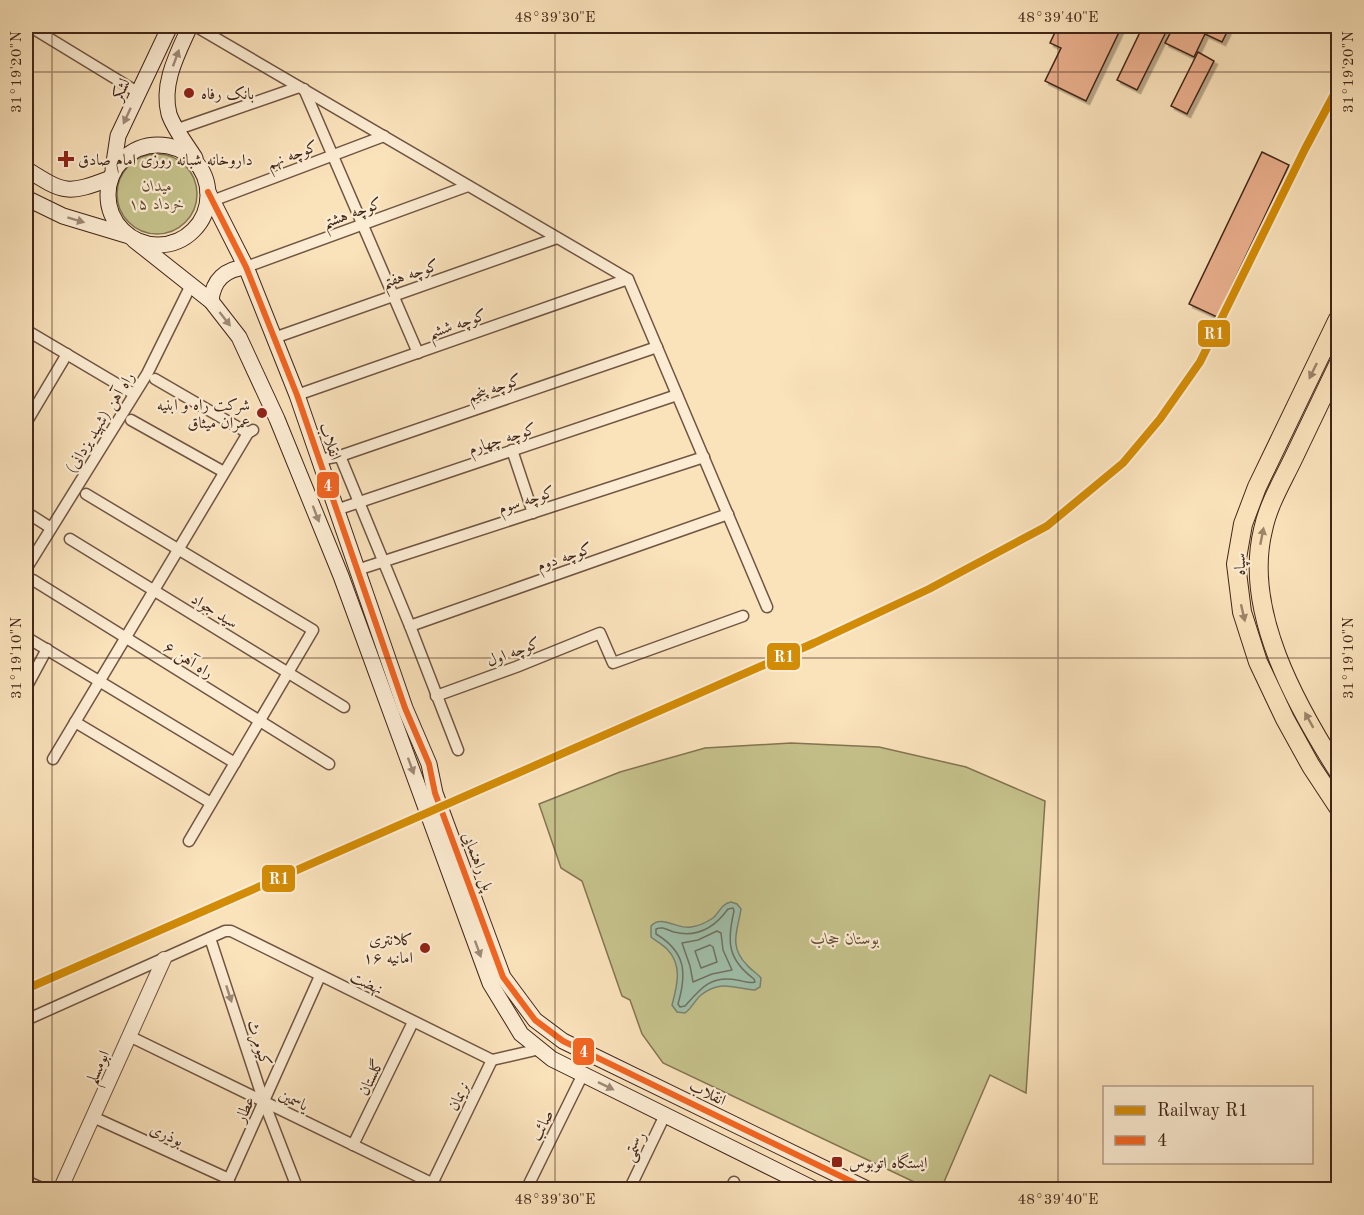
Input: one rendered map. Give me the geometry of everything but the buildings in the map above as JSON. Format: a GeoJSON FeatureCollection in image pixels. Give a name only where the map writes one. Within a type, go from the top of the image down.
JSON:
{"type":"FeatureCollection","features":[{"type":"Feature","properties":{"kind":"main road","name":"لشکر"},"geometry":{"type":"LineString","coordinates":[[112,174],[118,136],[170,26]]}},
{"type":"Feature","properties":{"kind":"main road"},"geometry":{"type":"LineString","coordinates":[[26,198],[63,216],[146,244],[159,246],[172,244],[195,230],[202,219],[210,197],[207,181],[170,116],[166,92],[175,58],[192,26]]}},
{"type":"Feature","properties":{"kind":"main road"},"geometry":{"type":"LineString","coordinates":[[201,169],[193,158],[170,146],[156,145],[131,152],[121,160],[112,174],[107,197],[109,210],[114,222],[131,238],[211,301],[239,337],[277,419],[398,709]]}},
{"type":"Feature","properties":{"kind":"main road"},"geometry":{"type":"LineString","coordinates":[[26,169],[51,184],[69,190],[87,187],[112,174]]}},
{"type":"Feature","properties":{"kind":"main road","name":"انقلاب"},"geometry":{"type":"LineString","coordinates":[[210,197],[246,267],[297,395],[357,570],[398,709]]}},
{"type":"Feature","properties":{"kind":"main road"},"geometry":{"type":"LineString","coordinates":[[211,301],[212,290],[217,280],[225,272],[246,267]]}},
{"type":"Feature","properties":{"kind":"main road","name":"سپاه"},"geometry":{"type":"LineString","coordinates":[[1338,318],[1257,487],[1243,524],[1236,564],[1242,612],[1258,662],[1285,719],[1338,807]]}},
{"type":"Feature","properties":{"kind":"main road","name":"سپاه"},"geometry":{"type":"LineString","coordinates":[[1338,365],[1275,495],[1263,529],[1257,565],[1262,608],[1277,654],[1303,710],[1338,771]]}},
{"type":"Feature","properties":{"kind":"main road","name":"پل راهنمایی"},"geometry":{"type":"LineString","coordinates":[[398,709],[429,764],[435,793],[503,977],[535,1020]]}},
{"type":"Feature","properties":{"kind":"main road","name":"پل راهنمایی"},"geometry":{"type":"LineString","coordinates":[[398,709],[490,982],[521,1034],[540,1049]]}},
{"type":"Feature","properties":{"kind":"main road","name":"انقلاب"},"geometry":{"type":"LineString","coordinates":[[535,1020],[563,1041],[869,1190]]}},
{"type":"Feature","properties":{"kind":"main road"},"geometry":{"type":"LineString","coordinates":[[540,1049],[552,1059],[816,1190]]}},
{"type":"Feature","properties":{"kind":"street"},"geometry":{"type":"LineString","coordinates":[[28,26],[139,93]]}},
{"type":"Feature","properties":{"kind":"street"},"geometry":{"type":"LineString","coordinates":[[192,26],[628,279],[767,607]]}},
{"type":"Feature","properties":{"kind":"street"},"geometry":{"type":"LineString","coordinates":[[177,129],[302,88]]}},
{"type":"Feature","properties":{"kind":"street"},"geometry":{"type":"LineString","coordinates":[[302,88],[418,353]]}},
{"type":"Feature","properties":{"kind":"street","name":"کوچه نهم"},"geometry":{"type":"LineString","coordinates":[[210,197],[384,136]]}},
{"type":"Feature","properties":{"kind":"street","name":"کوچه هشتم"},"geometry":{"type":"LineString","coordinates":[[246,267],[468,186]]}},
{"type":"Feature","properties":{"kind":"street","name":"کوچه هفتم"},"geometry":{"type":"LineString","coordinates":[[274,338],[557,237]]}},
{"type":"Feature","properties":{"kind":"street","name":"کوچه ششم"},"geometry":{"type":"LineString","coordinates":[[297,395],[628,279]]}},
{"type":"Feature","properties":{"kind":"street","name":"راه آهن (شهید یزدانی)"},"geometry":{"type":"LineString","coordinates":[[26,569],[147,374],[191,285]]}},
{"type":"Feature","properties":{"kind":"street"},"geometry":{"type":"LineString","coordinates":[[26,330],[134,394]]}},
{"type":"Feature","properties":{"kind":"street","name":"کوچه پنجم"},"geometry":{"type":"LineString","coordinates":[[319,460],[340,456],[657,347]]}},
{"type":"Feature","properties":{"kind":"street"},"geometry":{"type":"LineString","coordinates":[[26,423],[67,354]]}},
{"type":"Feature","properties":{"kind":"street"},"geometry":{"type":"LineString","coordinates":[[53,759],[224,472],[251,431],[155,379]]}},
{"type":"Feature","properties":{"kind":"street","name":"کوچه چهارم"},"geometry":{"type":"LineString","coordinates":[[336,510],[677,395]]}},
{"type":"Feature","properties":{"kind":"street"},"geometry":{"type":"LineString","coordinates":[[131,420],[224,472]]}},
{"type":"Feature","properties":{"kind":"street"},"geometry":{"type":"LineString","coordinates":[[512,450],[533,513]]}},
{"type":"Feature","properties":{"kind":"street"},"geometry":{"type":"LineString","coordinates":[[340,456],[458,750]]}},
{"type":"Feature","properties":{"kind":"street","name":"کوچه سوم"},"geometry":{"type":"LineString","coordinates":[[357,570],[704,457]]}},
{"type":"Feature","properties":{"kind":"street"},"geometry":{"type":"LineString","coordinates":[[86,494],[313,630],[189,841]]}},
{"type":"Feature","properties":{"kind":"street"},"geometry":{"type":"LineString","coordinates":[[26,512],[51,528]]}},
{"type":"Feature","properties":{"kind":"street","name":"کوچه دوم"},"geometry":{"type":"LineString","coordinates":[[410,626],[728,514]]}},
{"type":"Feature","properties":{"kind":"street","name":"سید جواد"},"geometry":{"type":"LineString","coordinates":[[70,539],[344,707]]}},
{"type":"Feature","properties":{"kind":"street","name":"راه آهن ۶"},"geometry":{"type":"LineString","coordinates":[[33,580],[329,764]]}},
{"type":"Feature","properties":{"kind":"street","name":"کوچه اول"},"geometry":{"type":"LineString","coordinates":[[436,696],[600,633],[614,663],[743,616]]}},
{"type":"Feature","properties":{"kind":"street"},"geometry":{"type":"LineString","coordinates":[[26,637],[235,763]]}},
{"type":"Feature","properties":{"kind":"street"},"geometry":{"type":"LineString","coordinates":[[26,688],[47,649]]}},
{"type":"Feature","properties":{"kind":"street"},"geometry":{"type":"LineString","coordinates":[[75,722],[211,803]]}},
{"type":"Feature","properties":{"kind":"street","name":"نهضت"},"geometry":{"type":"LineString","coordinates":[[210,938],[231,931],[492,1060]]}},
{"type":"Feature","properties":{"kind":"street"},"geometry":{"type":"LineString","coordinates":[[26,1020],[210,938]]}},
{"type":"Feature","properties":{"kind":"street","name":"کیومرث"},"geometry":{"type":"LineString","coordinates":[[210,938],[264,1101],[298,1190]]}},
{"type":"Feature","properties":{"kind":"street","name":"ابومسلم"},"geometry":{"type":"LineString","coordinates":[[60,1190],[164,959]]}},
{"type":"Feature","properties":{"kind":"street","name":"عطار"},"geometry":{"type":"LineString","coordinates":[[224,1190],[320,976]]}},
{"type":"Feature","properties":{"kind":"street","name":"گلستان"},"geometry":{"type":"LineString","coordinates":[[353,1145],[413,1022]]}},
{"type":"Feature","properties":{"kind":"street","name":"یاسمین"},"geometry":{"type":"LineString","coordinates":[[129,1036],[353,1145],[430,1186],[446,1190]]}},
{"type":"Feature","properties":{"kind":"street"},"geometry":{"type":"LineString","coordinates":[[492,1060],[540,1049]]}},
{"type":"Feature","properties":{"kind":"street","name":"نریمان"},"geometry":{"type":"LineString","coordinates":[[430,1186],[492,1060]]}},
{"type":"Feature","properties":{"kind":"street","name":"صائب"},"geometry":{"type":"LineString","coordinates":[[526,1190],[582,1074]]}},
{"type":"Feature","properties":{"kind":"street","name":"رستمی"},"geometry":{"type":"LineString","coordinates":[[629,1190],[665,1115]]}},
{"type":"Feature","properties":{"kind":"street","name":"بوذری"},"geometry":{"type":"LineString","coordinates":[[93,1117],[229,1179]]}},
{"type":"Feature","properties":{"kind":"street"},"geometry":{"type":"LineString","coordinates":[[26,1181],[46,1190]]}},
{"type":"Feature","properties":{"kind":"green space","name":"میدان ۱۵ خرداد"},"geometry":{"type":"Polygon","coordinates":[[[157,154],[172,157],[185,166],[194,179],[197,194],[194,209],[185,222],[172,231],[157,234],[142,231],[129,222],[120,209],[117,194],[120,179],[129,166],[142,157],[157,154]]]}},
{"type":"Feature","properties":{"kind":"green space","name":"بوستان حجاب"},"geometry":{"type":"Polygon","coordinates":[[[791,743],[879,747],[966,767],[1045,801],[1026,1093],[990,1075],[941,1189],[929,1189],[663,1063],[642,1034],[630,1000],[622,996],[582,881],[561,868],[539,804],[620,772],[705,748],[791,743]]]}},
{"type":"Feature","properties":{"kind":"water"},"geometry":{"type":"Polygon","coordinates":[[[731,902],[737,904],[741,909],[736,938],[738,951],[741,958],[761,978],[760,987],[755,990],[728,986],[715,987],[701,995],[685,1013],[677,1012],[672,1005],[677,983],[675,962],[667,949],[651,937],[651,926],[665,922],[686,927],[697,926],[713,918],[723,906],[731,902]]]}},
{"type":"Feature","properties":{"kind":"railway"},"geometry":{"type":"LineString","coordinates":[[1334,93],[1338,84]]}},
{"type":"Feature","properties":{"kind":"rail line","name":"R1"},"geometry":{"type":"LineString","coordinates":[[26,989],[814,643],[929,589],[1047,526],[1123,463],[1160,419],[1200,362],[1338,87]]}},
{"type":"Feature","properties":{"kind":"transit line","name":"4"},"geometry":{"type":"LineString","coordinates":[[208,192],[246,267],[297,395],[405,708],[429,764],[435,793],[503,977],[535,1020],[563,1041],[869,1190]]}},
{"type":"Feature","properties":{"kind":"place","name":"بانک رفاه"},"geometry":{"type":"Point","coordinates":[189,93]}},
{"type":"Feature","properties":{"kind":"place","name":"داروخانه شبانه روزی امام صادق"},"geometry":{"type":"Point","coordinates":[66,159]}},
{"type":"Feature","properties":{"kind":"place","name":"شرکت راه و ابنیه عمران میثاق"},"geometry":{"type":"Point","coordinates":[262,413]}},
{"type":"Feature","properties":{"kind":"place","name":"کلانتری ۱۶ امانیه"},"geometry":{"type":"Point","coordinates":[425,948]}},
{"type":"Feature","properties":{"kind":"place","name":"ایستگاه اتوبوس"},"geometry":{"type":"Point","coordinates":[837,1162]}}]}
